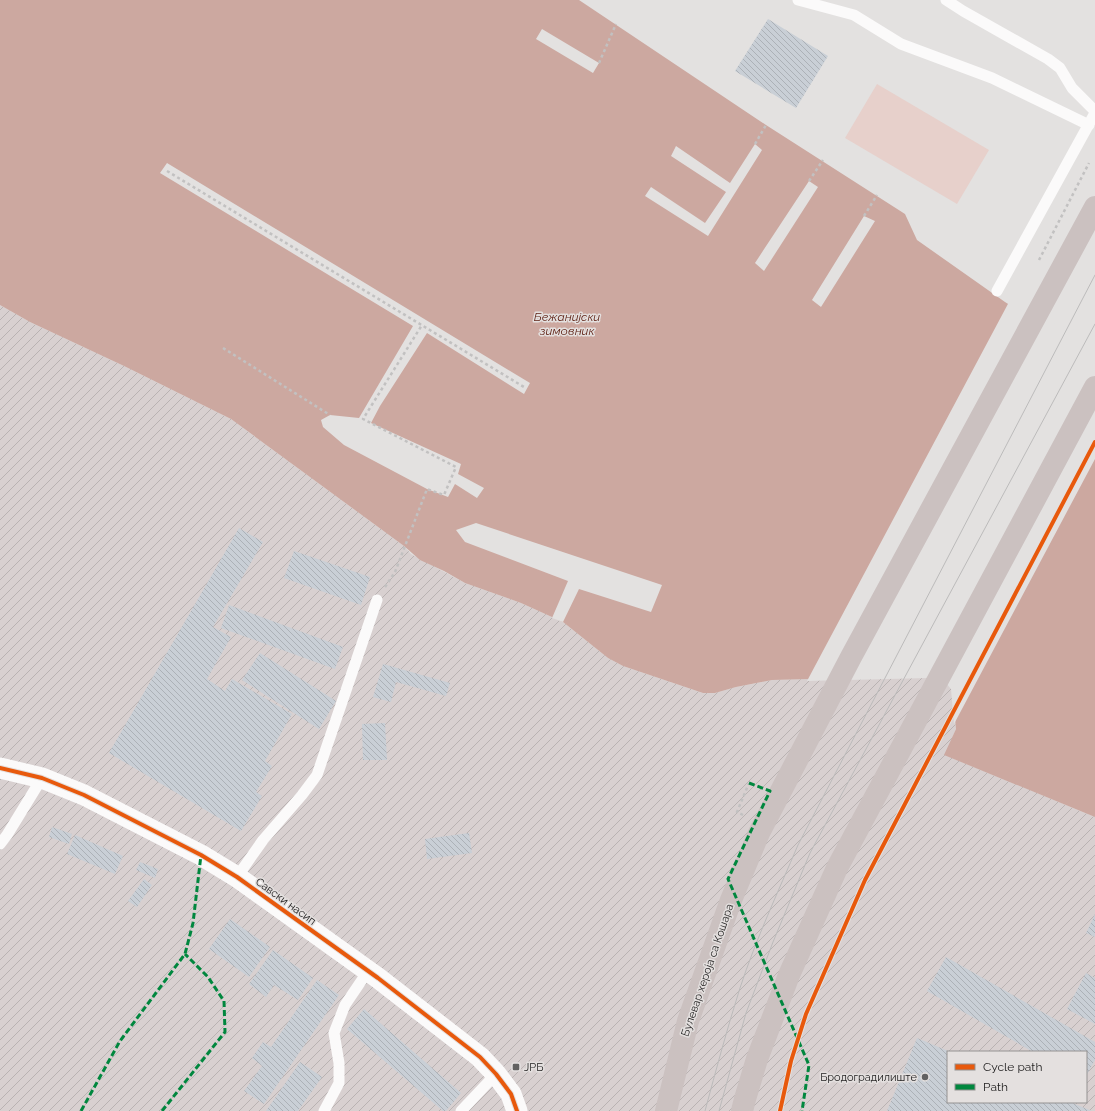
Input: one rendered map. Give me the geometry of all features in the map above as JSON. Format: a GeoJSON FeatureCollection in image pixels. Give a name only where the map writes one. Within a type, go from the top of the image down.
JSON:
{"type":"FeatureCollection","features":[{"type":"Feature","properties":{"kind":"main road","name":"Булевар хероја са Кошара"},"geometry":{"type":"LineString","coordinates":[[666,1111],[676,1063],[690,1013],[731,900],[759,833],[854,650],[1095,207]]}},
{"type":"Feature","properties":{"kind":"main road"},"geometry":{"type":"LineString","coordinates":[[742,1111],[757,1059],[786,982],[837,868],[1095,388]]}},
{"type":"Feature","properties":{"kind":"street","name":"Савски насип"},"geometry":{"type":"LineString","coordinates":[[0,768],[42,778],[84,795],[201,855],[237,877],[368,971],[480,1057],[496,1074],[511,1094],[517,1111]]}},
{"type":"Feature","properties":{"kind":"lane"},"geometry":{"type":"LineString","coordinates":[[798,0],[854,15],[901,44],[992,78],[1089,125]]}},
{"type":"Feature","properties":{"kind":"lane"},"geometry":{"type":"LineString","coordinates":[[946,0],[1048,59],[1060,68],[1072,88],[1095,112],[997,291]]}},
{"type":"Feature","properties":{"kind":"lane"},"geometry":{"type":"LineString","coordinates":[[237,877],[263,840],[302,795],[317,775],[377,600]]}},
{"type":"Feature","properties":{"kind":"lane"},"geometry":{"type":"LineString","coordinates":[[0,844],[11,829],[42,778]]}},
{"type":"Feature","properties":{"kind":"lane"},"geometry":{"type":"LineString","coordinates":[[324,1111],[339,1083],[339,1063],[334,1033],[345,1005],[368,971]]}},
{"type":"Feature","properties":{"kind":"lane"},"geometry":{"type":"LineString","coordinates":[[461,1111],[496,1074]]}},
{"type":"Feature","properties":{"kind":"path"},"geometry":{"type":"LineString","coordinates":[[599,63],[616,24]]}},
{"type":"Feature","properties":{"kind":"path"},"geometry":{"type":"LineString","coordinates":[[755,144],[766,125]]}},
{"type":"Feature","properties":{"kind":"path"},"geometry":{"type":"LineString","coordinates":[[809,181],[823,160]]}},
{"type":"Feature","properties":{"kind":"path"},"geometry":{"type":"LineString","coordinates":[[167,171],[524,387]]}},
{"type":"Feature","properties":{"kind":"path"},"geometry":{"type":"LineString","coordinates":[[864,216],[877,195]]}},
{"type":"Feature","properties":{"kind":"path"},"geometry":{"type":"LineString","coordinates":[[377,600],[395,572],[427,489],[444,495],[456,467],[363,419],[422,325]]}},
{"type":"Feature","properties":{"kind":"path"},"geometry":{"type":"LineString","coordinates":[[223,348],[330,415]]}},
{"type":"Feature","properties":{"kind":"path"},"geometry":{"type":"LineString","coordinates":[[743,815],[737,812],[749,783]]}},
{"type":"Feature","properties":{"kind":"shaded area"},"geometry":{"type":"Polygon","coordinates":[[[877,84],[989,150],[957,204],[845,138],[877,84]]]}},
{"type":"Feature","properties":{"kind":"shaded area"},"geometry":{"type":"Polygon","coordinates":[[[0,305],[30,322],[124,366],[231,419],[404,546],[411,554],[465,583],[521,603],[563,622],[608,658],[623,666],[703,693],[715,693],[772,680],[928,676],[941,678],[952,688],[956,729],[945,755],[1095,817],[1095,1111],[0,1111],[0,305]]]}},
{"type":"Feature","properties":{"kind":"water","name":"Бежанијски зимовник"},"geometry":{"type":"Polygon","coordinates":[[[0,0],[579,0],[766,125],[905,214],[917,240],[1005,302],[1032,319],[1095,338],[1095,817],[944,755],[956,729],[952,688],[948,682],[928,676],[772,680],[715,693],[703,693],[623,666],[608,658],[563,622],[521,603],[465,583],[420,560],[404,546],[231,419],[124,366],[30,322],[0,305],[0,0]]]}},
{"type":"Feature","properties":{"kind":"pier"},"geometry":{"type":"Polygon","coordinates":[[[542,29],[599,63],[593,73],[536,39],[542,29]]]}},
{"type":"Feature","properties":{"kind":"pier"},"geometry":{"type":"Polygon","coordinates":[[[755,144],[762,150],[708,236],[645,196],[651,187],[705,223],[726,192],[671,156],[676,146],[730,183],[755,144]]]}},
{"type":"Feature","properties":{"kind":"pier"},"geometry":{"type":"Polygon","coordinates":[[[167,163],[530,383],[524,394],[427,333],[380,406],[371,423],[461,464],[458,474],[484,488],[477,498],[455,484],[448,497],[427,489],[344,445],[323,427],[321,420],[330,415],[359,418],[413,326],[160,173],[167,163]]]}},
{"type":"Feature","properties":{"kind":"pier"},"geometry":{"type":"Polygon","coordinates":[[[809,181],[818,187],[764,271],[755,263],[809,181]]]}},
{"type":"Feature","properties":{"kind":"pier"},"geometry":{"type":"Polygon","coordinates":[[[864,216],[875,221],[821,307],[812,300],[864,216]]]}},
{"type":"Feature","properties":{"kind":"pier"},"geometry":{"type":"Polygon","coordinates":[[[1009,302],[1033,317],[1095,336],[1095,459],[954,724],[951,689],[946,683],[928,678],[807,681],[1009,302]]]}},
{"type":"Feature","properties":{"kind":"pier"},"geometry":{"type":"Polygon","coordinates":[[[476,523],[662,585],[651,612],[579,589],[563,622],[552,618],[568,581],[465,542],[456,530],[476,523]]]}},
{"type":"Feature","properties":{"kind":"building"},"geometry":{"type":"Polygon","coordinates":[[[768,19],[828,56],[796,108],[735,71],[768,19]]]}},
{"type":"Feature","properties":{"kind":"building"},"geometry":{"type":"Polygon","coordinates":[[[239,528],[263,542],[213,627],[231,637],[207,679],[225,691],[232,679],[292,714],[265,761],[272,766],[256,792],[262,796],[241,831],[109,753],[239,528]]]}},
{"type":"Feature","properties":{"kind":"building"},"geometry":{"type":"Polygon","coordinates":[[[294,551],[370,577],[361,605],[284,578],[294,551]]]}},
{"type":"Feature","properties":{"kind":"building"},"geometry":{"type":"Polygon","coordinates":[[[229,605],[343,647],[335,669],[221,628],[229,605]]]}},
{"type":"Feature","properties":{"kind":"building"},"geometry":{"type":"Polygon","coordinates":[[[260,653],[336,701],[319,729],[242,680],[260,653]]]}},
{"type":"Feature","properties":{"kind":"building"},"geometry":{"type":"Polygon","coordinates":[[[383,664],[450,683],[446,696],[396,682],[391,702],[373,697],[383,664]]]}},
{"type":"Feature","properties":{"kind":"building"},"geometry":{"type":"Polygon","coordinates":[[[385,723],[387,760],[363,760],[362,724],[385,723]]]}},
{"type":"Feature","properties":{"kind":"building"},"geometry":{"type":"Polygon","coordinates":[[[52,827],[72,834],[69,844],[49,837],[52,827]]]}},
{"type":"Feature","properties":{"kind":"building"},"geometry":{"type":"Polygon","coordinates":[[[469,833],[472,853],[427,859],[425,839],[469,833]]]}},
{"type":"Feature","properties":{"kind":"building"},"geometry":{"type":"Polygon","coordinates":[[[75,835],[123,856],[115,874],[67,854],[75,835]]]}},
{"type":"Feature","properties":{"kind":"building"},"geometry":{"type":"Polygon","coordinates":[[[140,862],[158,869],[155,878],[136,870],[140,862]]]}},
{"type":"Feature","properties":{"kind":"building"},"geometry":{"type":"Polygon","coordinates":[[[144,879],[152,885],[137,907],[128,901],[144,879]]]}},
{"type":"Feature","properties":{"kind":"building"},"geometry":{"type":"Polygon","coordinates":[[[1095,914],[1095,937],[1086,933],[1095,914]]]}},
{"type":"Feature","properties":{"kind":"building"},"geometry":{"type":"Polygon","coordinates":[[[230,919],[270,947],[249,977],[209,949],[230,919]]]}},
{"type":"Feature","properties":{"kind":"building"},"geometry":{"type":"Polygon","coordinates":[[[273,950],[313,978],[298,1000],[274,985],[266,997],[249,984],[273,950]]]}},
{"type":"Feature","properties":{"kind":"building"},"geometry":{"type":"Polygon","coordinates":[[[946,957],[1095,1042],[1095,1060],[1087,1074],[1087,1051],[1031,1051],[927,991],[946,957]]]}},
{"type":"Feature","properties":{"kind":"building"},"geometry":{"type":"Polygon","coordinates":[[[1086,973],[1095,978],[1095,1024],[1067,1009],[1086,973]]]}},
{"type":"Feature","properties":{"kind":"building"},"geometry":{"type":"Polygon","coordinates":[[[317,980],[339,995],[264,1104],[244,1091],[262,1066],[252,1058],[263,1042],[271,1047],[317,980]]]}},
{"type":"Feature","properties":{"kind":"building"},"geometry":{"type":"Polygon","coordinates":[[[364,1009],[461,1093],[446,1111],[443,1111],[347,1029],[364,1009]]]}},
{"type":"Feature","properties":{"kind":"building","name":"Бродоградилиште"},"geometry":{"type":"Polygon","coordinates":[[[917,1038],[948,1051],[947,1103],[1072,1103],[1092,1111],[887,1111],[917,1038]]]}},
{"type":"Feature","properties":{"kind":"building"},"geometry":{"type":"Polygon","coordinates":[[[300,1062],[322,1077],[298,1111],[266,1111],[300,1062]]]}},
{"type":"Feature","properties":{"kind":"tram line"},"geometry":{"type":"LineString","coordinates":[[705,1111],[717,1065],[746,970],[798,845],[1095,275]]}},
{"type":"Feature","properties":{"kind":"tram line"},"geometry":{"type":"LineString","coordinates":[[719,1111],[746,1013],[773,942],[810,853],[1095,324]]}},
{"type":"Feature","properties":{"kind":"marked path"},"geometry":{"type":"LineString","coordinates":[[749,783],[770,791],[728,879],[809,1065],[802,1111]]}},
{"type":"Feature","properties":{"kind":"marked path"},"geometry":{"type":"LineString","coordinates":[[81,1111],[120,1041],[185,954],[193,923],[201,855]]}},
{"type":"Feature","properties":{"kind":"marked path"},"geometry":{"type":"LineString","coordinates":[[162,1111],[225,1032],[224,1001],[208,977],[185,954]]}},
{"type":"Feature","properties":{"kind":"cycle path"},"geometry":{"type":"LineString","coordinates":[[780,1111],[791,1061],[806,1014],[865,880],[1095,442]]}},
{"type":"Feature","properties":{"kind":"cycle path"},"geometry":{"type":"LineString","coordinates":[[0,768],[42,778],[84,795],[201,855],[237,877],[378,978],[480,1057],[496,1074],[511,1094],[517,1111]]}},
{"type":"Feature","properties":{"kind":"place","name":"ЈРБ"},"geometry":{"type":"Point","coordinates":[516,1067]}},
{"type":"Feature","properties":{"kind":"place","name":"Бродоградилиште"},"geometry":{"type":"Point","coordinates":[925,1077]}}]}
